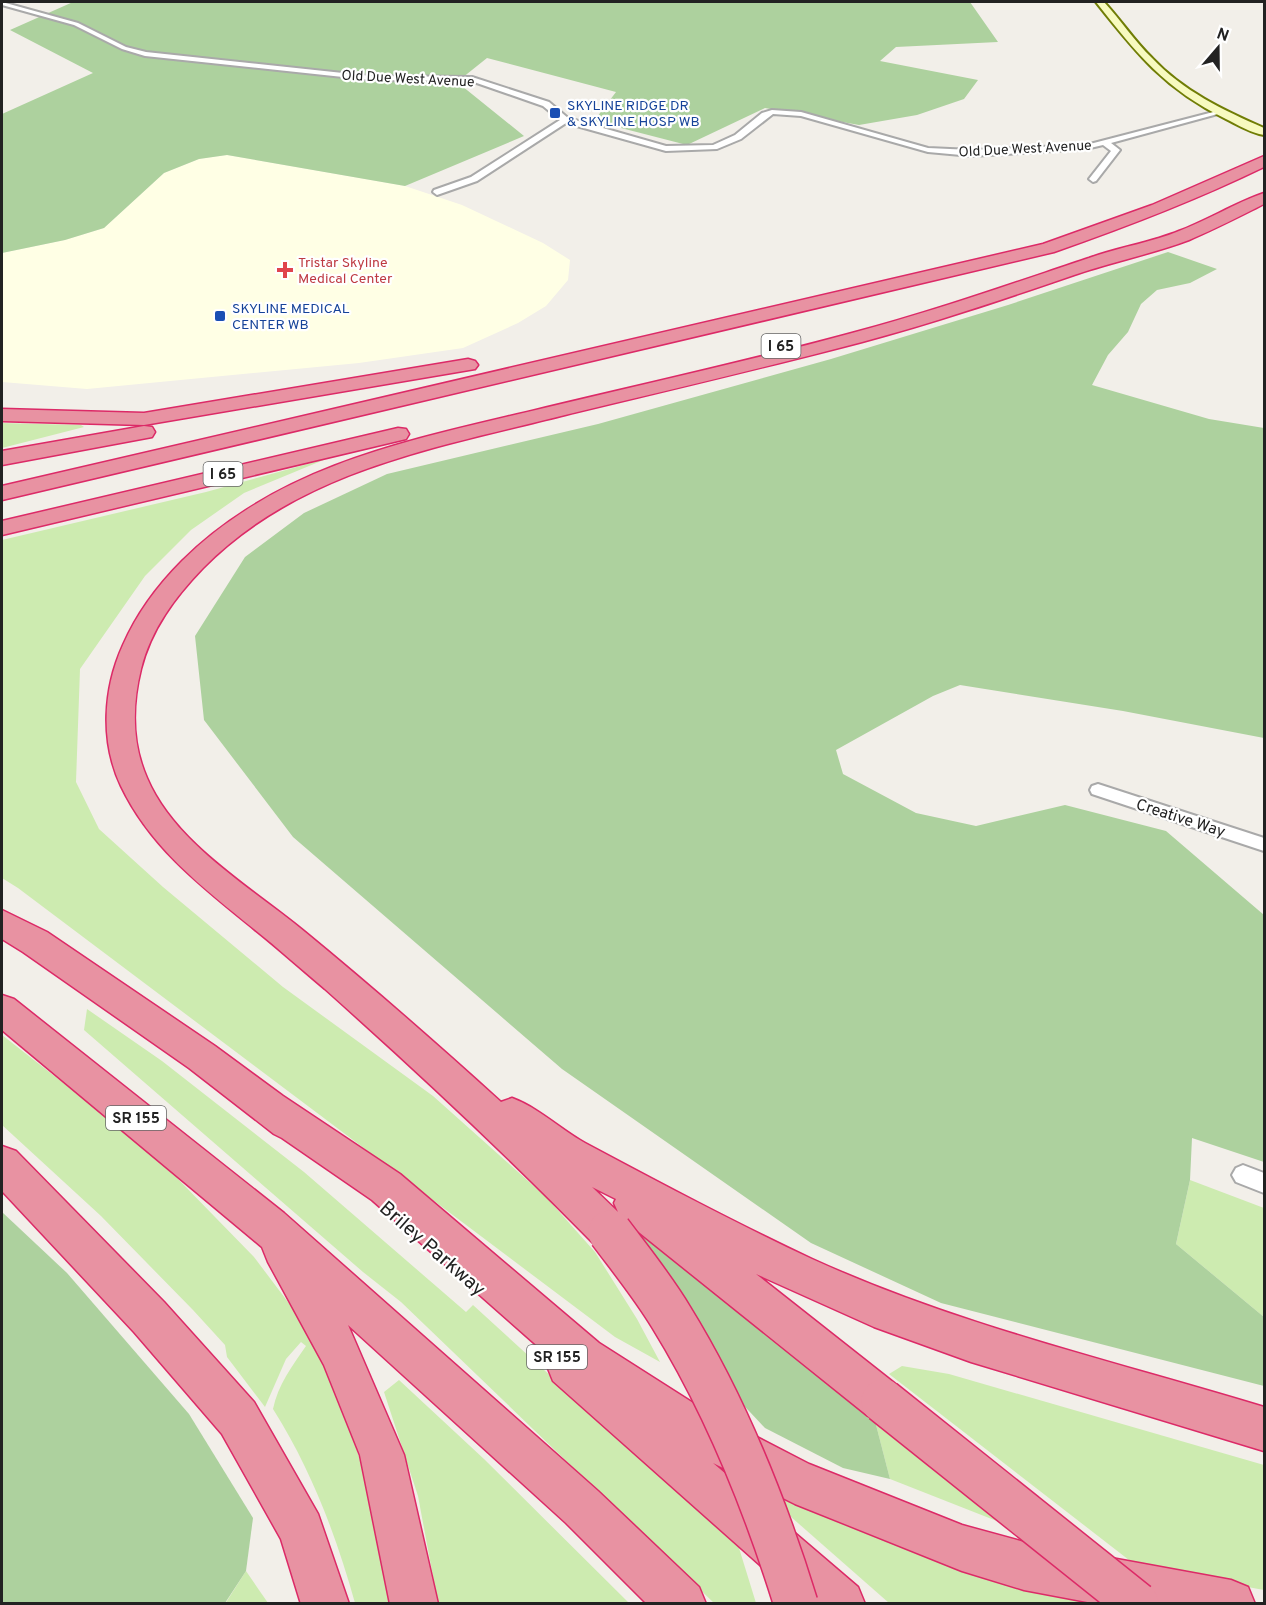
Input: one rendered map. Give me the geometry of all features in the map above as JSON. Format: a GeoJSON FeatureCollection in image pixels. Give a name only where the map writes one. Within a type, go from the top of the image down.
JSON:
{"type":"FeatureCollection","features":[{"type":"Feature","properties":{"kind":"highway","name":"I 65"},"geometry":{"type":"LineString","coordinates":[[2,493],[1048,248],[1129,220],[1233,177],[1264,160]]}},
{"type":"Feature","properties":{"kind":"highway","name":"I 65"},"geometry":{"type":"LineString","coordinates":[[2,528],[127,496],[766,350],[1181,237],[1264,198]]}},
{"type":"Feature","properties":{"kind":"highway"},"geometry":{"type":"LineString","coordinates":[[796,1604],[754,1486],[721,1412],[671,1317],[610,1232],[530,1151],[287,937],[229,892],[191,858],[162,825],[141,796],[125,761],[121,720],[122,688],[133,650],[146,624],[179,577],[211,544],[245,518],[284,494],[331,473],[446,439],[836,344],[1114,256]]}},
{"type":"Feature","properties":{"kind":"highway"},"geometry":{"type":"LineString","coordinates":[[2,415],[144,419],[474,364],[853,295]]}},
{"type":"Feature","properties":{"kind":"highway"},"geometry":{"type":"LineString","coordinates":[[2,458],[219,418],[474,364]]}},
{"type":"Feature","properties":{"kind":"highway"},"geometry":{"type":"LineString","coordinates":[[2,478],[199,437],[255,434]]}},
{"type":"Feature","properties":{"kind":"highway","name":"Briley Parkway"},"geometry":{"type":"LineString","coordinates":[[2,923],[74,969],[202,1057],[273,1110],[841,1604]]}},
{"type":"Feature","properties":{"kind":"highway","name":"SR 155"},"geometry":{"type":"LineString","coordinates":[[2,1010],[270,1227],[573,1499],[682,1604]]}},
{"type":"Feature","properties":{"kind":"highway"},"geometry":{"type":"LineString","coordinates":[[424,1058],[577,1158],[1137,1604]]}},
{"type":"Feature","properties":{"kind":"highway"},"geometry":{"type":"LineString","coordinates":[[273,1110],[386,1186],[584,1358],[705,1435],[795,1481],[962,1548],[1024,1566],[1231,1604]]}},
{"type":"Feature","properties":{"kind":"highway"},"geometry":{"type":"LineString","coordinates":[[577,1158],[783,1266],[872,1305],[994,1349],[1264,1429]]}},
{"type":"Feature","properties":{"kind":"highway"},"geometry":{"type":"LineString","coordinates":[[2,1164],[149,1317],[238,1418],[302,1530],[325,1604]]}},
{"type":"Feature","properties":{"kind":"highway"},"geometry":{"type":"LineString","coordinates":[[270,1227],[340,1352],[382,1455],[414,1604]]}},
{"type":"Feature","properties":{"kind":"main road"},"geometry":{"type":"LineString","coordinates":[[1100,2],[1155,68],[1180,89],[1264,132]]}},
{"type":"Feature","properties":{"kind":"street","name":"Old Due West Avenue"},"geometry":{"type":"LineString","coordinates":[[2,3],[76,24],[124,48],[145,54],[371,78],[472,79],[539,101],[565,120],[640,142],[683,150],[724,144],[738,137],[765,115],[781,111],[801,114],[942,152],[972,153],[1074,148],[1105,143],[1221,112]]}},
{"type":"Feature","properties":{"kind":"street"},"geometry":{"type":"LineString","coordinates":[[437,192],[474,179],[537,136],[565,120]]}},
{"type":"Feature","properties":{"kind":"street"},"geometry":{"type":"LineString","coordinates":[[1093,179],[1116,150],[1105,143]]}},
{"type":"Feature","properties":{"kind":"street","name":"Creative Way"},"geometry":{"type":"LineString","coordinates":[[1098,790],[1264,845]]}},
{"type":"Feature","properties":{"kind":"street"},"geometry":{"type":"LineString","coordinates":[[1243,1175],[1264,1184]]}},
{"type":"Feature","properties":{"kind":"shaded area","name":"Tristar Skyline Medical Center"},"geometry":{"type":"Polygon","coordinates":[[[227,155],[405,186],[462,205],[543,243],[570,260],[568,280],[546,306],[518,323],[463,348],[359,363],[87,389],[2,382],[2,253],[65,240],[104,228],[164,173],[199,159],[227,155]]]}},
{"type":"Feature","properties":{"kind":"green space"},"geometry":{"type":"Polygon","coordinates":[[[73,2],[970,2],[998,42],[896,47],[880,61],[978,80],[964,99],[917,115],[859,125],[765,108],[687,145],[594,121],[616,92],[487,58],[457,82],[524,136],[405,186],[227,155],[199,159],[164,173],[104,228],[65,240],[2,253],[2,114],[93,73],[10,30],[73,2]]]}},
{"type":"Feature","properties":{"kind":"green space"},"geometry":{"type":"Polygon","coordinates":[[[1168,252],[1217,269],[1190,283],[1157,290],[1141,304],[1128,332],[1108,355],[1092,385],[1209,419],[1264,428],[1264,738],[1123,711],[960,685],[933,696],[836,750],[843,774],[916,813],[976,826],[1065,805],[1166,831],[1264,915],[1264,1162],[1192,1138],[1190,1180],[1176,1244],[1264,1317],[1264,1386],[941,1303],[811,1243],[562,1069],[293,837],[204,720],[195,636],[245,557],[304,513],[387,474],[598,424],[831,359],[1008,305],[1168,252]]]}},
{"type":"Feature","properties":{"kind":"green space"},"geometry":{"type":"Polygon","coordinates":[[[2,423],[81,425],[84,427],[2,448],[2,423]]]}},
{"type":"Feature","properties":{"kind":"green space"},"geometry":{"type":"Polygon","coordinates":[[[326,459],[244,493],[191,530],[145,576],[80,669],[76,782],[99,829],[163,887],[283,987],[433,1096],[546,1197],[595,1252],[637,1319],[660,1362],[615,1337],[2,878],[2,540],[206,492],[326,459]]]}},
{"type":"Feature","properties":{"kind":"green space"},"geometry":{"type":"Polygon","coordinates":[[[87,1009],[162,1061],[304,1172],[466,1312],[473,1305],[739,1548],[756,1603],[714,1603],[401,1302],[363,1272],[84,1030],[87,1009]]]}},
{"type":"Feature","properties":{"kind":"green space"},"geometry":{"type":"Polygon","coordinates":[[[2,1035],[108,1118],[176,1177],[254,1257],[300,1318],[313,1338],[354,1441],[383,1535],[389,1603],[355,1603],[340,1552],[311,1479],[273,1409],[282,1384],[306,1346],[301,1342],[286,1359],[265,1407],[227,1357],[225,1345],[193,1310],[101,1216],[2,1125],[2,1035]]]}},
{"type":"Feature","properties":{"kind":"green space"},"geometry":{"type":"Polygon","coordinates":[[[1190,1180],[1264,1208],[1264,1317],[1176,1244],[1190,1180]]]}},
{"type":"Feature","properties":{"kind":"green space"},"geometry":{"type":"Polygon","coordinates":[[[2,1212],[67,1273],[189,1414],[253,1518],[246,1571],[225,1603],[2,1603],[2,1212]]]}},
{"type":"Feature","properties":{"kind":"green space"},"geometry":{"type":"Polygon","coordinates":[[[637,1232],[874,1417],[890,1479],[843,1468],[765,1428],[720,1380],[632,1236],[637,1232]]]}},
{"type":"Feature","properties":{"kind":"green space"},"geometry":{"type":"Polygon","coordinates":[[[902,1366],[949,1374],[1264,1465],[1264,1590],[1138,1567],[889,1374],[902,1366]]]}},
{"type":"Feature","properties":{"kind":"green space"},"geometry":{"type":"Polygon","coordinates":[[[399,1380],[484,1459],[629,1603],[438,1603],[418,1496],[384,1392],[399,1380]]]}},
{"type":"Feature","properties":{"kind":"green space"},"geometry":{"type":"Polygon","coordinates":[[[874,1417],[1012,1527],[890,1479],[874,1417]]]}},
{"type":"Feature","properties":{"kind":"green space"},"geometry":{"type":"Polygon","coordinates":[[[790,1497],[1108,1603],[889,1603],[782,1509],[783,1503],[790,1497]]]}},
{"type":"Feature","properties":{"kind":"green space"},"geometry":{"type":"Polygon","coordinates":[[[246,1571],[268,1603],[225,1604],[246,1571]]]}},
{"type":"Feature","properties":{"kind":"place","name":"SKYLINE RIDGE DR & SKYLINE HOSP WB"},"geometry":{"type":"Point","coordinates":[555,113]}},
{"type":"Feature","properties":{"kind":"place","name":"Tristar Skyline Medical Center"},"geometry":{"type":"Point","coordinates":[285,270]}},
{"type":"Feature","properties":{"kind":"place","name":"SKYLINE MEDICAL CENTER WB"},"geometry":{"type":"Point","coordinates":[220,316]}}]}
